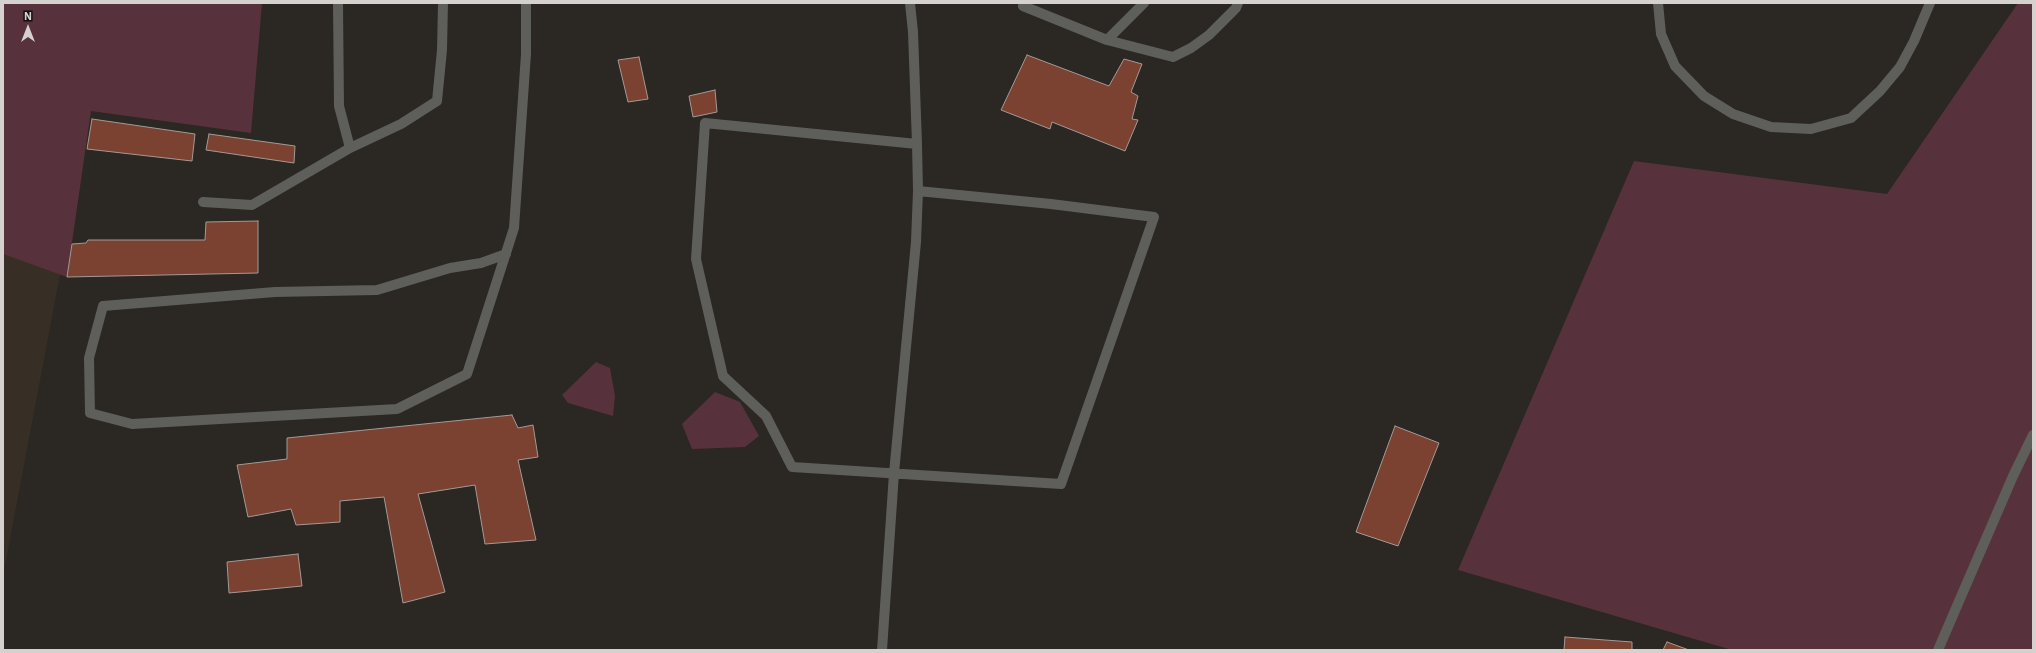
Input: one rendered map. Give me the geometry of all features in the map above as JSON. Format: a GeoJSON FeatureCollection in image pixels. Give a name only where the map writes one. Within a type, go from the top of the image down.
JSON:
{"type":"FeatureCollection","features":[{"type":"Feature","properties":{"kind":"street"},"geometry":{"type":"LineString","coordinates":[[338,3],[339,106],[350,148]]}},
{"type":"Feature","properties":{"kind":"street"},"geometry":{"type":"LineString","coordinates":[[203,202],[252,205],[350,148],[401,124],[437,101],[442,50],[443,3]]}},
{"type":"Feature","properties":{"kind":"street"},"geometry":{"type":"LineString","coordinates":[[506,254],[481,263],[450,268],[377,290],[275,292],[103,306],[89,358],[90,413],[132,424],[397,409],[467,374],[506,254],[514,228],[526,54],[526,3]]}},
{"type":"Feature","properties":{"kind":"street"},"geometry":{"type":"LineString","coordinates":[[882,650],[894,473],[916,242],[918,191],[917,144],[913,32],[910,3]]}},
{"type":"Feature","properties":{"kind":"street"},"geometry":{"type":"LineString","coordinates":[[1108,40],[1144,3]]}},
{"type":"Feature","properties":{"kind":"street"},"geometry":{"type":"LineString","coordinates":[[1021,4],[1108,40],[1173,57],[1191,48],[1209,35],[1236,8],[1238,3]]}},
{"type":"Feature","properties":{"kind":"street"},"geometry":{"type":"LineString","coordinates":[[1658,3],[1661,34],[1675,66],[1704,96],[1733,114],[1771,127],[1811,129],[1851,118],[1880,91],[1900,67],[1914,42],[1930,3]]}},
{"type":"Feature","properties":{"kind":"street"},"geometry":{"type":"LineString","coordinates":[[917,144],[705,123],[699,192],[696,259],[723,376],[766,416],[792,467],[1060,484],[1154,217],[1051,204],[918,191]]}},
{"type":"Feature","properties":{"kind":"street"},"geometry":{"type":"LineString","coordinates":[[1938,650],[2013,476],[2033,435]]}},
{"type":"Feature","properties":{"kind":"shaded area"},"geometry":{"type":"Polygon","coordinates":[[[3,3],[262,3],[251,133],[91,111],[67,277],[3,254],[3,3]]]}},
{"type":"Feature","properties":{"kind":"shaded area"},"geometry":{"type":"Polygon","coordinates":[[[2018,3],[2033,3],[2033,650],[1732,650],[1458,570],[1634,161],[1887,194],[2018,3]]]}},
{"type":"Feature","properties":{"kind":"shaded area"},"geometry":{"type":"Polygon","coordinates":[[[3,250],[61,269],[3,576],[3,250]]]}},
{"type":"Feature","properties":{"kind":"shaded area"},"geometry":{"type":"Polygon","coordinates":[[[596,362],[610,368],[615,396],[613,416],[568,403],[562,395],[596,362]]]}},
{"type":"Feature","properties":{"kind":"shaded area"},"geometry":{"type":"Polygon","coordinates":[[[715,392],[740,402],[759,436],[745,447],[692,449],[682,424],[715,392]]]}},
{"type":"Feature","properties":{"kind":"building"},"geometry":{"type":"Polygon","coordinates":[[[1027,55],[1109,86],[1124,59],[1142,64],[1131,92],[1138,96],[1132,119],[1138,120],[1125,151],[1052,122],[1050,129],[1001,110],[1027,55]]]}},
{"type":"Feature","properties":{"kind":"building"},"geometry":{"type":"Polygon","coordinates":[[[639,57],[648,99],[628,102],[618,60],[639,57]]]}},
{"type":"Feature","properties":{"kind":"building"},"geometry":{"type":"Polygon","coordinates":[[[715,90],[717,112],[693,117],[689,96],[715,90]]]}},
{"type":"Feature","properties":{"kind":"building"},"geometry":{"type":"Polygon","coordinates":[[[92,119],[195,134],[192,161],[87,149],[92,119]]]}},
{"type":"Feature","properties":{"kind":"building"},"geometry":{"type":"Polygon","coordinates":[[[209,134],[295,146],[294,163],[206,150],[209,134]]]}},
{"type":"Feature","properties":{"kind":"building"},"geometry":{"type":"Polygon","coordinates":[[[258,221],[258,273],[67,277],[72,244],[86,243],[88,240],[205,240],[206,222],[258,221]]]}},
{"type":"Feature","properties":{"kind":"building"},"geometry":{"type":"Polygon","coordinates":[[[512,415],[518,428],[533,425],[538,457],[518,460],[536,540],[485,544],[475,485],[418,494],[445,592],[403,603],[384,497],[340,501],[340,522],[296,525],[291,509],[248,517],[237,465],[287,459],[287,438],[512,415]]]}},
{"type":"Feature","properties":{"kind":"building"},"geometry":{"type":"Polygon","coordinates":[[[1395,426],[1439,443],[1398,546],[1356,532],[1395,426]]]}},
{"type":"Feature","properties":{"kind":"building"},"geometry":{"type":"Polygon","coordinates":[[[298,554],[302,586],[229,593],[227,562],[298,554]]]}},
{"type":"Feature","properties":{"kind":"building"},"geometry":{"type":"Polygon","coordinates":[[[1565,637],[1632,642],[1632,650],[1564,650],[1565,637]]]}},
{"type":"Feature","properties":{"kind":"building"},"geometry":{"type":"Polygon","coordinates":[[[1667,642],[1689,650],[1663,650],[1667,642]]]}}]}
